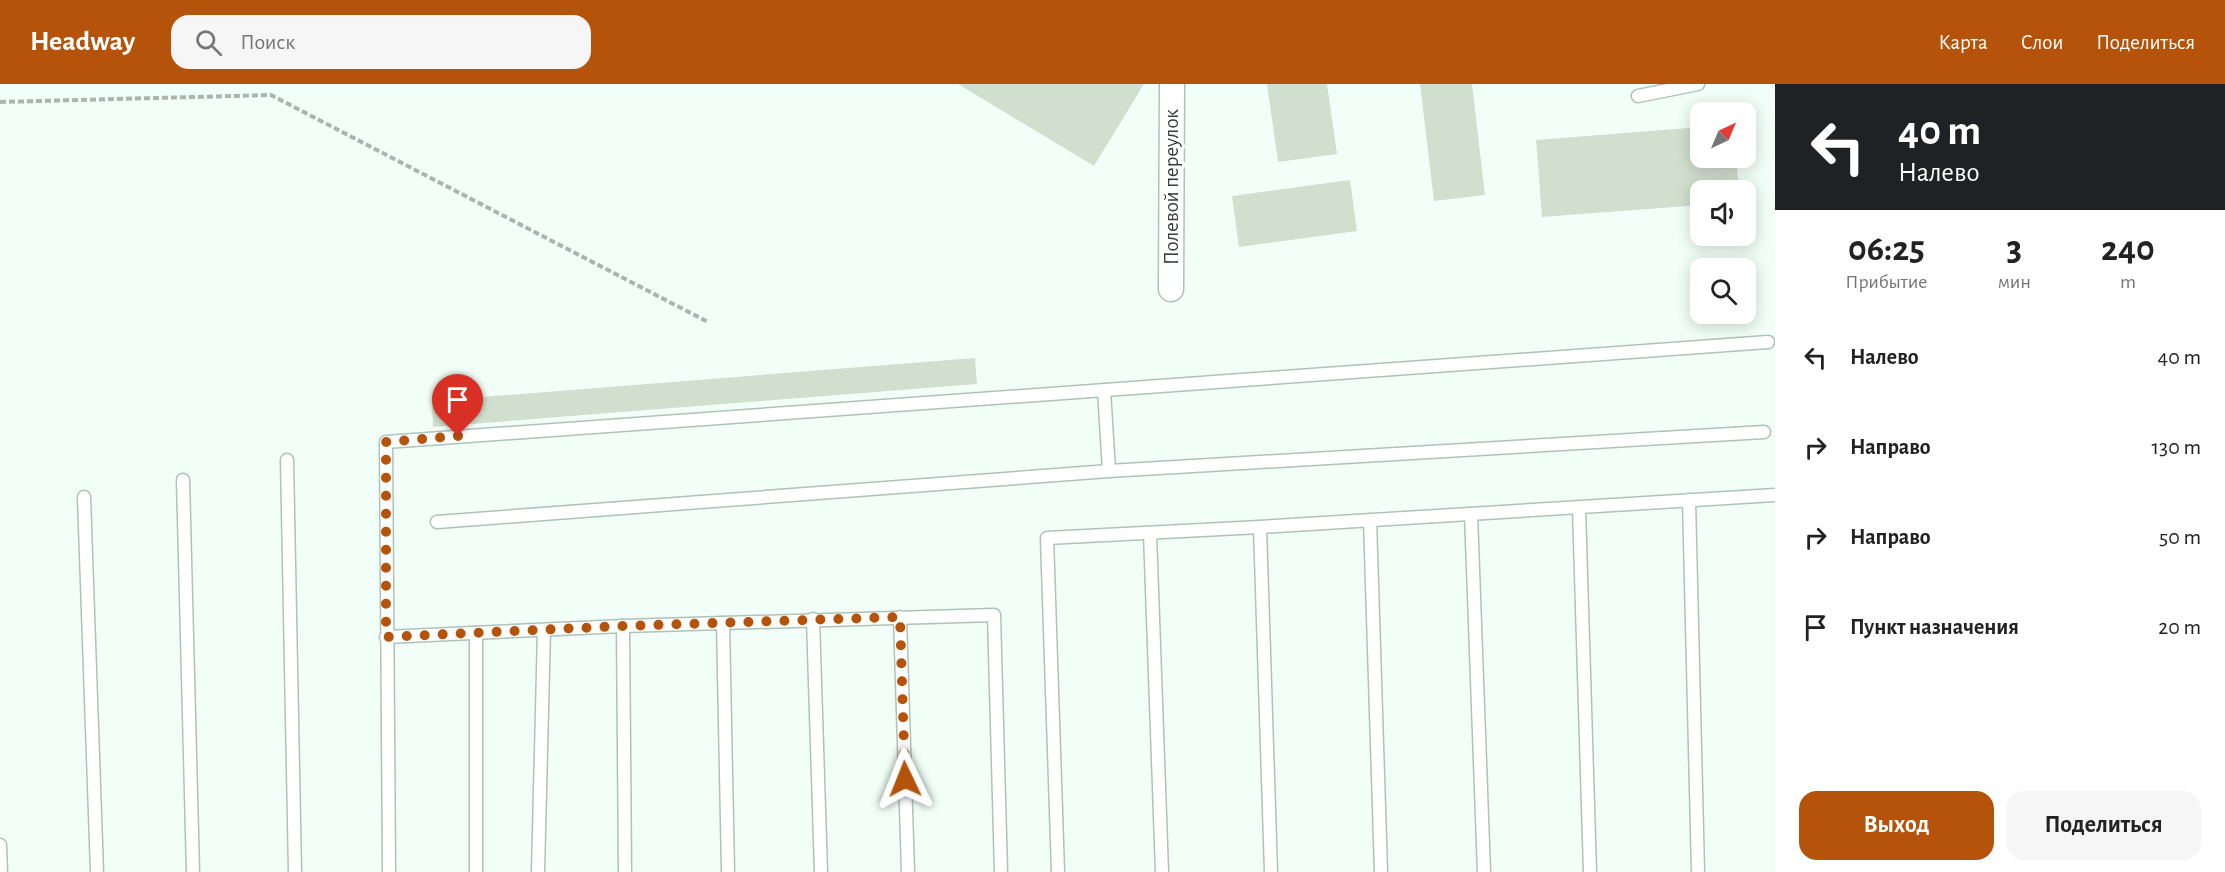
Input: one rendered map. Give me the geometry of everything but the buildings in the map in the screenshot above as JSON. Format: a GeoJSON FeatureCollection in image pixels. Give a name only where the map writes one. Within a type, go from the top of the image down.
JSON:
{"type":"FeatureCollection","features":[{"type":"Feature","properties":{"kind":"street","name":"Полевой переулок"},"geometry":{"type":"LineString","coordinates":[[1171,289],[1172,84]]}},
{"type":"Feature","properties":{"kind":"lane"},"geometry":{"type":"LineString","coordinates":[[1638,96],[1698,84]]}},
{"type":"Feature","properties":{"kind":"lane"},"geometry":{"type":"LineString","coordinates":[[389,872],[386,442],[1768,342]]}},
{"type":"Feature","properties":{"kind":"lane"},"geometry":{"type":"LineString","coordinates":[[1104,390],[1109,471]]}},
{"type":"Feature","properties":{"kind":"lane"},"geometry":{"type":"LineString","coordinates":[[437,522],[1109,471],[1764,432]]}},
{"type":"Feature","properties":{"kind":"lane"},"geometry":{"type":"LineString","coordinates":[[287,460],[295,872]]}},
{"type":"Feature","properties":{"kind":"lane"},"geometry":{"type":"LineString","coordinates":[[183,480],[193,872]]}},
{"type":"Feature","properties":{"kind":"lane"},"geometry":{"type":"LineString","coordinates":[[1058,872],[1047,538],[1775,495]]}},
{"type":"Feature","properties":{"kind":"lane"},"geometry":{"type":"LineString","coordinates":[[84,497],[97,872]]}},
{"type":"Feature","properties":{"kind":"lane"},"geometry":{"type":"LineString","coordinates":[[1689,500],[1698,872]]}},
{"type":"Feature","properties":{"kind":"lane"},"geometry":{"type":"LineString","coordinates":[[1579,508],[1590,872]]}},
{"type":"Feature","properties":{"kind":"lane"},"geometry":{"type":"LineString","coordinates":[[1471,514],[1484,872]]}},
{"type":"Feature","properties":{"kind":"lane"},"geometry":{"type":"LineString","coordinates":[[1370,520],[1381,872]]}},
{"type":"Feature","properties":{"kind":"lane"},"geometry":{"type":"LineString","coordinates":[[1260,527],[1271,872]]}},
{"type":"Feature","properties":{"kind":"lane"},"geometry":{"type":"LineString","coordinates":[[1150,533],[1162,872]]}},
{"type":"Feature","properties":{"kind":"lane"},"geometry":{"type":"LineString","coordinates":[[386,637],[813,619],[994,615],[1001,872]]}},
{"type":"Feature","properties":{"kind":"lane"},"geometry":{"type":"LineString","coordinates":[[900,617],[908,872]]}},
{"type":"Feature","properties":{"kind":"lane"},"geometry":{"type":"LineString","coordinates":[[813,619],[821,872]]}},
{"type":"Feature","properties":{"kind":"lane"},"geometry":{"type":"LineString","coordinates":[[723,623],[728,872]]}},
{"type":"Feature","properties":{"kind":"lane"},"geometry":{"type":"LineString","coordinates":[[623,626],[625,872]]}},
{"type":"Feature","properties":{"kind":"lane"},"geometry":{"type":"LineString","coordinates":[[538,872],[544,630]]}},
{"type":"Feature","properties":{"kind":"lane"},"geometry":{"type":"LineString","coordinates":[[476,633],[476,872]]}},
{"type":"Feature","properties":{"kind":"lane"},"geometry":{"type":"LineString","coordinates":[[0,845],[1,872]]}},
{"type":"Feature","properties":{"kind":"path"},"geometry":{"type":"LineString","coordinates":[[0,102],[271,95],[708,322]]}},
{"type":"Feature","properties":{"kind":"route"},"geometry":{"type":"LineString","coordinates":[[458,436],[386,442],[386,637],[900,617],[905,779]]}}]}
